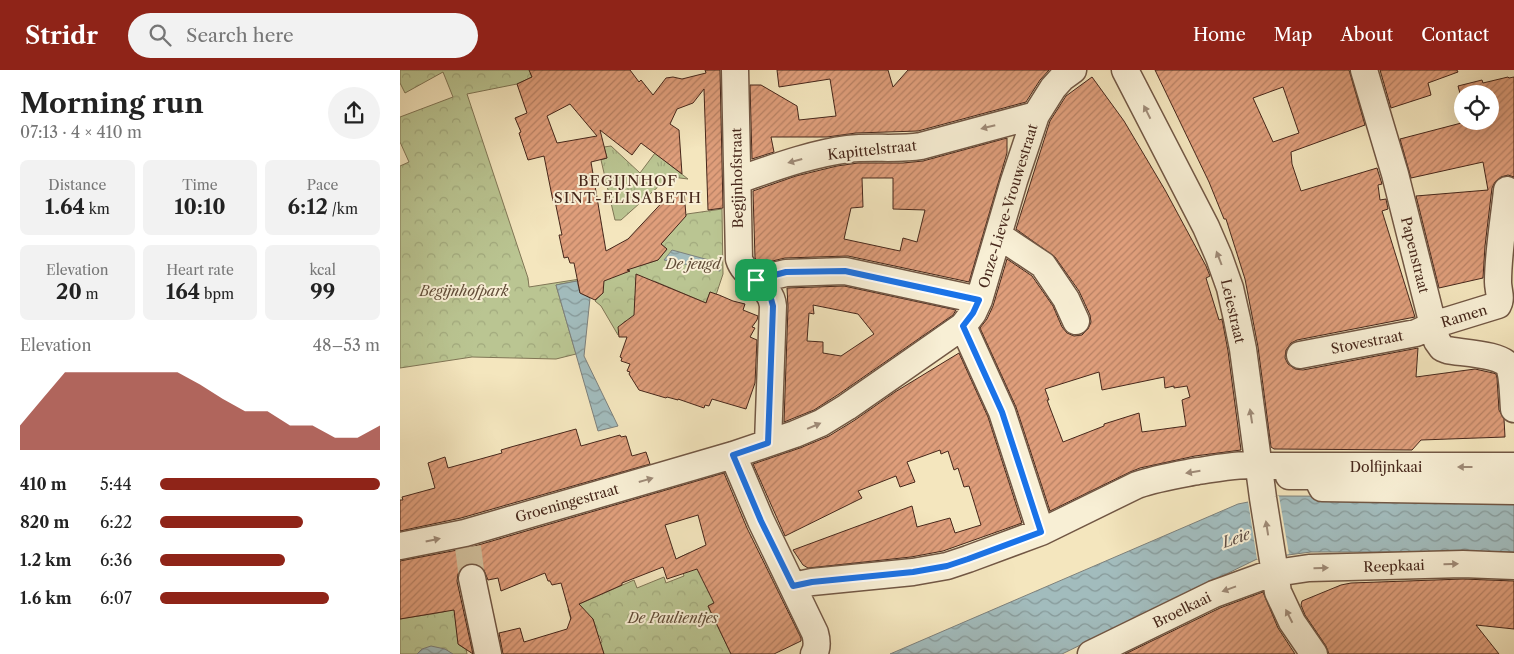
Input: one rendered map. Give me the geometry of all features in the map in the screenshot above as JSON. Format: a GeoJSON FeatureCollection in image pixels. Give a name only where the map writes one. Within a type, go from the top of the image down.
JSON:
{"type":"FeatureCollection","features":[{"type":"Feature","properties":{"kind":"street","name":"Begijnhofstraat"},"geometry":{"type":"LineString","coordinates":[[735,70],[739,259],[741,265],[770,295],[773,306],[768,443]]}},
{"type":"Feature","properties":{"kind":"street","name":"Onze-Lieve-Vrouwestraat"},"geometry":{"type":"LineString","coordinates":[[733,455],[821,423],[848,408],[963,326],[973,313],[979,300],[1014,181],[1036,115],[1053,88],[1073,70]]}},
{"type":"Feature","properties":{"kind":"street","name":"Leiestraat"},"geometry":{"type":"LineString","coordinates":[[1126,70],[1206,227],[1230,288],[1243,349],[1258,464],[1270,491],[1273,565],[1278,592],[1286,611],[1307,646],[1314,654]]}},
{"type":"Feature","properties":{"kind":"street","name":"Papenstraat"},"geometry":{"type":"LineString","coordinates":[[1364,70],[1395,174],[1437,341],[1442,348],[1452,351],[1506,361],[1510,368],[1513,396]]}},
{"type":"Feature","properties":{"kind":"street","name":"Kapittelstraat"},"geometry":{"type":"LineString","coordinates":[[738,180],[794,161],[856,149],[921,146],[1036,115]]}},
{"type":"Feature","properties":{"kind":"street","name":"Ramen"},"geometry":{"type":"LineString","coordinates":[[1433,325],[1496,307],[1499,304],[1498,272],[1507,190]]}},
{"type":"Feature","properties":{"kind":"street"},"geometry":{"type":"LineString","coordinates":[[998,237],[1044,265],[1066,299],[1076,320]]}},
{"type":"Feature","properties":{"kind":"street"},"geometry":{"type":"LineString","coordinates":[[756,280],[786,272],[845,271],[979,300]]}},
{"type":"Feature","properties":{"kind":"street","name":"Stovestraat"},"geometry":{"type":"LineString","coordinates":[[1300,354],[1416,333],[1433,325]]}},
{"type":"Feature","properties":{"kind":"street"},"geometry":{"type":"LineString","coordinates":[[963,326],[1002,412],[1041,532]]}},
{"type":"Feature","properties":{"kind":"street"},"geometry":{"type":"LineString","coordinates":[[733,455],[761,521],[815,633],[817,641],[814,654]]}},
{"type":"Feature","properties":{"kind":"street","name":"Groeningestraat"},"geometry":{"type":"LineString","coordinates":[[400,546],[466,540],[733,455]]}},
{"type":"Feature","properties":{"kind":"street","name":"Dolfijnkaai"},"geometry":{"type":"LineString","coordinates":[[793,586],[812,582],[913,572],[947,566],[1041,532],[1151,480],[1241,464],[1272,466],[1514,466]]}},
{"type":"Feature","properties":{"kind":"street"},"geometry":{"type":"LineString","coordinates":[[1270,491],[1283,476],[1316,476],[1322,488],[1514,492]]}},
{"type":"Feature","properties":{"kind":"street","name":"Reepkaai"},"geometry":{"type":"LineString","coordinates":[[1273,565],[1309,568],[1463,564],[1514,566]]}},
{"type":"Feature","properties":{"kind":"street","name":"Broelkaai"},"geometry":{"type":"LineString","coordinates":[[1091,654],[1273,565]]}},
{"type":"Feature","properties":{"kind":"street"},"geometry":{"type":"LineString","coordinates":[[472,578],[488,654]]}},
{"type":"Feature","properties":{"kind":"green space","name":"Begijnhofpark"},"geometry":{"type":"Polygon","coordinates":[[[400,70],[533,70],[530,73],[532,77],[517,84],[467,94],[528,278],[529,287],[580,279],[556,285],[576,354],[556,359],[472,357],[400,368],[400,166],[409,162],[400,142],[400,117],[453,97],[443,72],[405,93],[400,83],[400,70]]]}},
{"type":"Feature","properties":{"kind":"green space"},"geometry":{"type":"Polygon","coordinates":[[[611,146],[640,173],[655,153],[688,179],[672,177],[621,220],[615,220],[601,160],[607,158],[604,147],[611,146]]]}},
{"type":"Feature","properties":{"kind":"green space","name":"De jeugd"},"geometry":{"type":"Polygon","coordinates":[[[722,209],[723,274],[716,295],[710,292],[706,303],[654,281],[644,285],[638,296],[635,296],[635,300],[642,308],[627,323],[626,321],[624,322],[621,335],[618,335],[601,306],[595,301],[603,293],[603,281],[609,275],[658,260],[667,249],[661,244],[687,214],[722,209]]]}},
{"type":"Feature","properties":{"kind":"green space","name":"De Paulientjes"},"geometry":{"type":"Polygon","coordinates":[[[689,553],[729,595],[708,606],[731,654],[604,654],[600,643],[602,642],[600,636],[598,636],[593,619],[572,623],[568,609],[634,580],[637,588],[664,577],[666,583],[684,576],[678,558],[689,553]]]}},
{"type":"Feature","properties":{"kind":"green space"},"geometry":{"type":"Polygon","coordinates":[[[454,608],[459,645],[466,648],[467,654],[400,654],[400,619],[443,612],[454,608]]]}},
{"type":"Feature","properties":{"kind":"water"},"geometry":{"type":"Polygon","coordinates":[[[672,250],[720,263],[720,271],[664,260],[672,250]]]}},
{"type":"Feature","properties":{"kind":"water"},"geometry":{"type":"Polygon","coordinates":[[[577,281],[580,293],[590,298],[584,356],[618,426],[598,431],[556,285],[577,281]]]}},
{"type":"Feature","properties":{"kind":"water","name":"Leie"},"geometry":{"type":"Polygon","coordinates":[[[1279,496],[1514,497],[1514,552],[1311,552],[1257,559],[1062,654],[890,654],[1238,504],[1279,496]]]}},
{"type":"Feature","properties":{"kind":"water"},"geometry":{"type":"Polygon","coordinates":[[[431,646],[445,649],[453,654],[417,654],[422,649],[431,646]]]}},
{"type":"Feature","properties":{"kind":"pier"},"geometry":{"type":"Polygon","coordinates":[[[1279,496],[1289,554],[1257,559],[1248,501],[1279,496]]]}},
{"type":"Feature","properties":{"kind":"building"},"geometry":{"type":"Polygon","coordinates":[[[529,70],[630,70],[639,82],[641,80],[653,95],[666,78],[682,79],[706,73],[705,70],[720,70],[723,208],[708,210],[704,89],[693,103],[677,109],[670,124],[679,130],[682,174],[641,143],[632,155],[600,130],[607,158],[591,162],[606,251],[628,239],[670,194],[684,191],[686,216],[661,244],[667,249],[658,260],[627,270],[630,271],[604,281],[603,293],[595,300],[580,293],[574,263],[570,263],[568,257],[564,258],[559,235],[562,235],[544,156],[528,160],[519,133],[521,132],[515,118],[527,113],[517,84],[532,77],[529,70]],[[570,104],[547,116],[557,143],[597,136],[570,104]]]}},
{"type":"Feature","properties":{"kind":"building"},"geometry":{"type":"Polygon","coordinates":[[[777,70],[888,70],[893,87],[908,70],[1049,70],[1026,102],[918,131],[856,133],[827,137],[771,137],[774,152],[752,159],[750,85],[761,85],[797,106],[799,120],[836,116],[830,79],[779,87],[777,70]]]}},
{"type":"Feature","properties":{"kind":"building"},"geometry":{"type":"Polygon","coordinates":[[[1155,70],[1349,70],[1365,125],[1291,152],[1292,164],[1301,191],[1377,168],[1382,184],[1378,185],[1380,200],[1386,199],[1388,209],[1382,211],[1415,317],[1297,340],[1291,343],[1286,350],[1285,358],[1288,364],[1295,369],[1303,370],[1418,348],[1416,377],[1475,369],[1496,374],[1499,410],[1504,419],[1505,437],[1421,440],[1412,450],[1274,449],[1271,447],[1258,347],[1245,279],[1226,219],[1224,219],[1209,182],[1155,70]],[[1283,87],[1253,98],[1273,142],[1299,133],[1283,87]]]}},
{"type":"Feature","properties":{"kind":"building"},"geometry":{"type":"Polygon","coordinates":[[[1380,70],[1457,70],[1458,72],[1428,83],[1431,95],[1391,108],[1380,70]]]}},
{"type":"Feature","properties":{"kind":"building"},"geometry":{"type":"Polygon","coordinates":[[[1092,77],[1124,121],[1165,190],[1206,266],[1210,276],[1206,278],[1219,320],[1222,319],[1241,450],[1195,456],[1140,468],[1050,511],[1016,407],[980,328],[993,306],[1007,259],[1032,276],[1053,306],[1062,327],[1067,333],[1074,336],[1082,335],[1088,329],[1091,322],[1090,315],[1079,291],[1055,257],[1016,229],[1050,121],[1066,96],[1092,77]],[[1099,372],[1045,389],[1049,400],[1047,400],[1063,442],[1104,426],[1104,424],[1139,413],[1142,432],[1186,426],[1182,400],[1190,397],[1187,386],[1165,388],[1164,377],[1102,390],[1099,372]]]}},
{"type":"Feature","properties":{"kind":"building"},"geometry":{"type":"Polygon","coordinates":[[[1514,77],[1514,177],[1508,175],[1501,177],[1492,188],[1483,278],[1439,288],[1416,196],[1488,190],[1483,162],[1411,178],[1400,139],[1454,125],[1454,130],[1499,130],[1499,85],[1462,85],[1482,80],[1483,83],[1514,77]]]}},
{"type":"Feature","properties":{"kind":"building"},"geometry":{"type":"Polygon","coordinates":[[[1007,138],[1007,153],[969,282],[848,256],[785,258],[760,264],[755,258],[753,191],[796,176],[837,166],[858,163],[923,161],[1007,138]],[[862,178],[863,207],[851,208],[844,239],[900,251],[903,238],[917,242],[925,210],[893,209],[893,178],[862,178]]]}},
{"type":"Feature","properties":{"kind":"building"},"geometry":{"type":"Polygon","coordinates":[[[636,274],[706,303],[710,292],[719,295],[745,304],[743,310],[758,316],[752,327],[755,328],[750,337],[757,340],[755,383],[746,409],[712,399],[709,406],[705,405],[704,408],[678,399],[666,398],[639,390],[629,374],[630,372],[627,371],[630,364],[621,361],[622,358],[620,357],[627,337],[619,337],[618,327],[634,315],[636,274]]]}},
{"type":"Feature","properties":{"kind":"building"},"geometry":{"type":"Polygon","coordinates":[[[844,286],[956,310],[953,315],[839,394],[814,410],[784,422],[787,288],[844,286]],[[813,305],[814,314],[809,313],[807,341],[823,342],[823,353],[841,356],[874,334],[858,314],[813,305]]]}},
{"type":"Feature","properties":{"kind":"building"},"geometry":{"type":"Polygon","coordinates":[[[959,353],[988,417],[1022,523],[943,551],[911,557],[808,568],[803,565],[793,550],[912,506],[917,527],[950,518],[955,533],[981,525],[969,486],[964,487],[958,468],[954,470],[948,451],[941,454],[940,450],[907,462],[915,482],[900,487],[896,476],[858,491],[862,498],[785,536],[753,464],[829,436],[895,392],[959,353]]]}},
{"type":"Feature","properties":{"kind":"building"},"geometry":{"type":"Polygon","coordinates":[[[576,429],[581,446],[620,435],[621,437],[626,436],[632,456],[646,452],[650,464],[461,518],[400,531],[400,500],[403,500],[402,497],[435,488],[428,463],[445,457],[448,468],[502,453],[501,450],[576,429]]]}},
{"type":"Feature","properties":{"kind":"building"},"geometry":{"type":"Polygon","coordinates":[[[724,473],[747,528],[801,638],[801,641],[774,654],[731,654],[708,606],[714,603],[697,569],[667,579],[663,567],[622,583],[622,585],[579,604],[593,619],[604,654],[503,654],[499,633],[520,628],[524,642],[567,629],[571,618],[561,583],[552,585],[545,573],[501,591],[498,578],[488,580],[483,568],[477,564],[469,563],[462,567],[457,581],[473,654],[458,644],[454,610],[400,619],[400,561],[468,548],[724,473]],[[698,515],[665,525],[676,559],[706,545],[698,515]]]}},
{"type":"Feature","properties":{"kind":"building"},"geometry":{"type":"Polygon","coordinates":[[[1463,579],[1514,581],[1514,629],[1476,625],[1499,654],[1329,654],[1301,605],[1302,601],[1341,585],[1351,583],[1463,579]]]}},
{"type":"Feature","properties":{"kind":"building"},"geometry":{"type":"Polygon","coordinates":[[[1263,592],[1278,628],[1295,654],[1125,654],[1220,608],[1263,592]]]}},
{"type":"Feature","properties":{"kind":"tunnel"},"geometry":{"type":"LineString","coordinates":[[468,547],[472,578]]}},
{"type":"Feature","properties":{"kind":"district","name":"BEGIJNHOF SINT-ELISABETH"},"geometry":{"type":"Point","coordinates":[628,188]}},
{"type":"Feature","properties":{"kind":"route"},"geometry":{"type":"LineString","coordinates":[[837,270],[979,300],[973,313],[963,326],[1002,412],[1041,532],[947,566],[913,572],[812,582],[793,586],[761,521],[733,455],[768,443],[773,306],[772,298],[756,280],[786,272],[837,270]]}}]}
